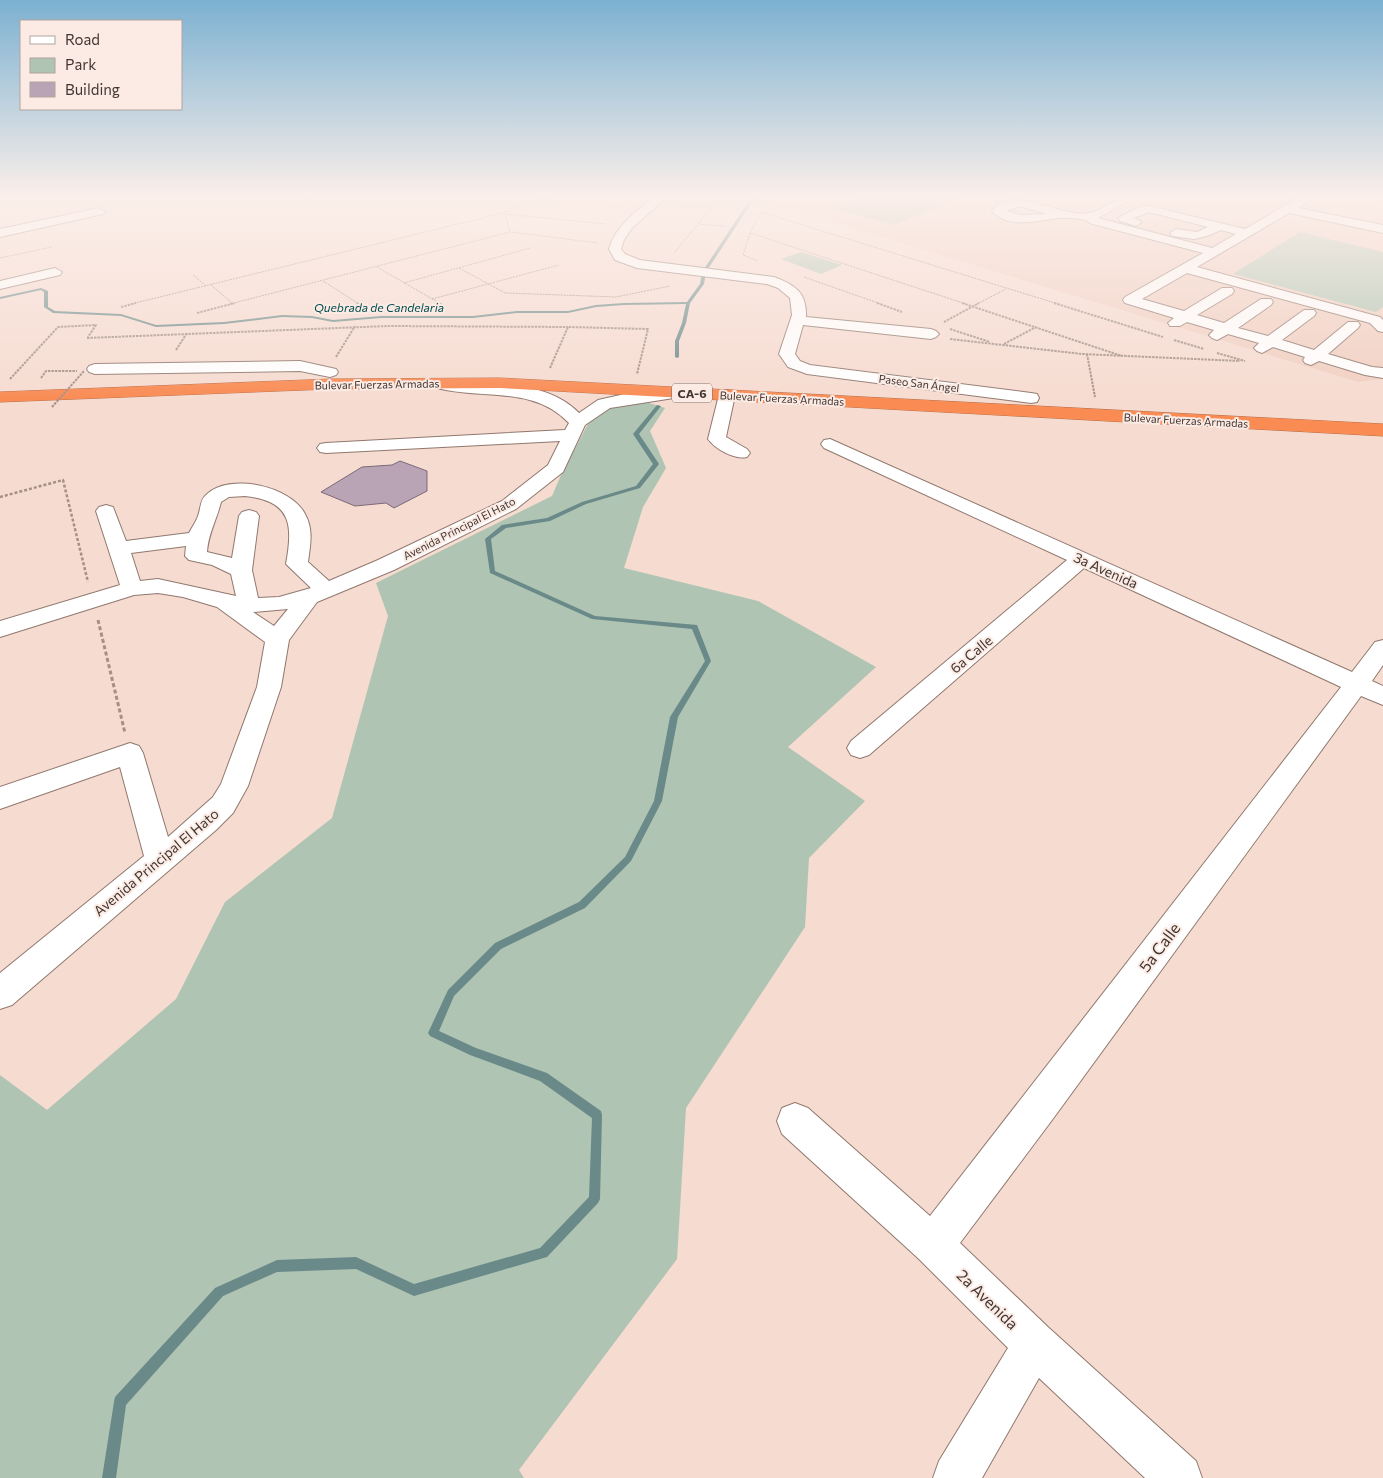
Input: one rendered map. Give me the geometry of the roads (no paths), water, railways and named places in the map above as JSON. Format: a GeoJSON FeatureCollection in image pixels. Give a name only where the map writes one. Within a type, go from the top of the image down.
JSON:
{"type":"FeatureCollection","features":[{"type":"Feature","properties":{"kind":"highway","name":"Bulevar Fuerzas Armadas"},"geometry":{"type":"LineString","coordinates":[[2,389],[330,372],[548,373],[1096,402],[1383,414]]}},
{"type":"Feature","properties":{"kind":"highway","name":"Bulevar Fuerzas Armadas"},"geometry":{"type":"LineString","coordinates":[[2,389],[500,383],[1383,430]]}},
{"type":"Feature","properties":{"kind":"street","name":"Paseo San Ángel"},"geometry":{"type":"LineString","coordinates":[[645,264],[769,280],[789,289],[797,297],[798,320],[787,354],[794,364],[808,368],[1031,398]]}},
{"type":"Feature","properties":{"kind":"street"},"geometry":{"type":"LineString","coordinates":[[1199,264],[1187,274],[1130,300],[1180,320],[1221,333],[1313,358],[1377,373],[1383,361]]}},
{"type":"Feature","properties":{"kind":"street"},"geometry":{"type":"LineString","coordinates":[[0,285],[55,272]]}},
{"type":"Feature","properties":{"kind":"street"},"geometry":{"type":"LineString","coordinates":[[1187,274],[1227,291],[1383,334]]}},
{"type":"Feature","properties":{"kind":"street"},"geometry":{"type":"LineString","coordinates":[[1187,274],[1380,320]]}},
{"type":"Feature","properties":{"kind":"street"},"geometry":{"type":"LineString","coordinates":[[1180,320],[1227,291]]}},
{"type":"Feature","properties":{"kind":"street"},"geometry":{"type":"LineString","coordinates":[[1221,333],[1266,302]]}},
{"type":"Feature","properties":{"kind":"street"},"geometry":{"type":"LineString","coordinates":[[1266,346],[1309,313]]}},
{"type":"Feature","properties":{"kind":"street"},"geometry":{"type":"LineString","coordinates":[[798,320],[931,334]]}},
{"type":"Feature","properties":{"kind":"street"},"geometry":{"type":"LineString","coordinates":[[1313,358],[1353,325]]}},
{"type":"Feature","properties":{"kind":"street"},"geometry":{"type":"LineString","coordinates":[[90,370],[300,366],[330,372]]}},
{"type":"Feature","properties":{"kind":"street"},"geometry":{"type":"LineString","coordinates":[[799,387],[808,368]]}},
{"type":"Feature","properties":{"kind":"street"},"geometry":{"type":"LineString","coordinates":[[430,383],[525,392],[563,406],[575,428]]}},
{"type":"Feature","properties":{"kind":"street"},"geometry":{"type":"LineString","coordinates":[[326,448],[575,428],[611,401],[680,392]]}},
{"type":"Feature","properties":{"kind":"street"},"geometry":{"type":"LineString","coordinates":[[727,395],[717,439],[742,453]]}},
{"type":"Feature","properties":{"kind":"street","name":"Avenida Principal El Hato"},"geometry":{"type":"LineString","coordinates":[[0,628],[132,588],[158,586],[186,591],[223,602],[249,605],[278,604],[317,594],[386,565],[509,505],[556,468],[575,428]]}},
{"type":"Feature","properties":{"kind":"street","name":"3a Avenida"},"geometry":{"type":"LineString","coordinates":[[830,444],[1369,689]]}},
{"type":"Feature","properties":{"kind":"street"},"geometry":{"type":"LineString","coordinates":[[249,605],[241,570],[218,560],[196,556],[197,538],[208,516],[212,500],[224,492],[257,490],[286,500],[299,521],[301,541],[297,564],[317,594]]}},
{"type":"Feature","properties":{"kind":"street"},"geometry":{"type":"LineString","coordinates":[[106,512],[132,588]]}},
{"type":"Feature","properties":{"kind":"street"},"geometry":{"type":"LineString","coordinates":[[119,548],[197,538]]}},
{"type":"Feature","properties":{"kind":"street","name":"6a Calle"},"geometry":{"type":"LineString","coordinates":[[860,748],[1082,559]]}},
{"type":"Feature","properties":{"kind":"street","name":"Avenida Principal El Hato"},"geometry":{"type":"LineString","coordinates":[[0,994],[224,805],[234,786],[268,687],[277,639],[317,594]]}},
{"type":"Feature","properties":{"kind":"street","name":"Avenida Principal El Hato"},"geometry":{"type":"LineString","coordinates":[[223,602],[277,639]]}},
{"type":"Feature","properties":{"kind":"street","name":"5a Calle"},"geometry":{"type":"LineString","coordinates":[[933,1245],[1042,1103],[1369,689],[1383,648]]}},
{"type":"Feature","properties":{"kind":"street"},"geometry":{"type":"LineString","coordinates":[[0,798],[130,753],[160,860]]}},
{"type":"Feature","properties":{"kind":"street","name":"2a Avenida"},"geometry":{"type":"LineString","coordinates":[[795,1121],[933,1245],[1034,1344],[1179,1478]]}},
{"type":"Feature","properties":{"kind":"street"},"geometry":{"type":"LineString","coordinates":[[956,1478],[1010,1389],[1034,1344]]}},
{"type":"Feature","properties":{"kind":"lane"},"geometry":{"type":"LineString","coordinates":[[241,570],[249,516]]}},
{"type":"Feature","properties":{"kind":"waterway"},"geometry":{"type":"LineString","coordinates":[[688,303],[702,284],[704,272],[709,264]]}},
{"type":"Feature","properties":{"kind":"waterway","name":"Quebrada de Candelaria"},"geometry":{"type":"LineString","coordinates":[[0,298],[41,289],[46,291],[46,307],[54,312],[121,315],[156,326],[224,323],[282,316],[312,317],[333,321],[381,317],[473,317],[517,312],[568,312],[596,306],[624,304],[688,303]]}},
{"type":"Feature","properties":{"kind":"waterway"},"geometry":{"type":"LineString","coordinates":[[677,357],[677,341],[684,323],[688,303]]}},
{"type":"Feature","properties":{"kind":"waterway"},"geometry":{"type":"LineString","coordinates":[[109,1478],[120,1402],[219,1292],[277,1266],[356,1263],[414,1290],[543,1253],[594,1199],[597,1115],[543,1077],[474,1052],[433,1033],[451,993],[498,946],[582,905],[628,859],[658,801],[674,717],[708,661],[695,627],[594,618],[492,572],[488,539],[504,526],[548,520],[584,503],[638,487],[656,464],[636,434],[659,406]]}}]}
